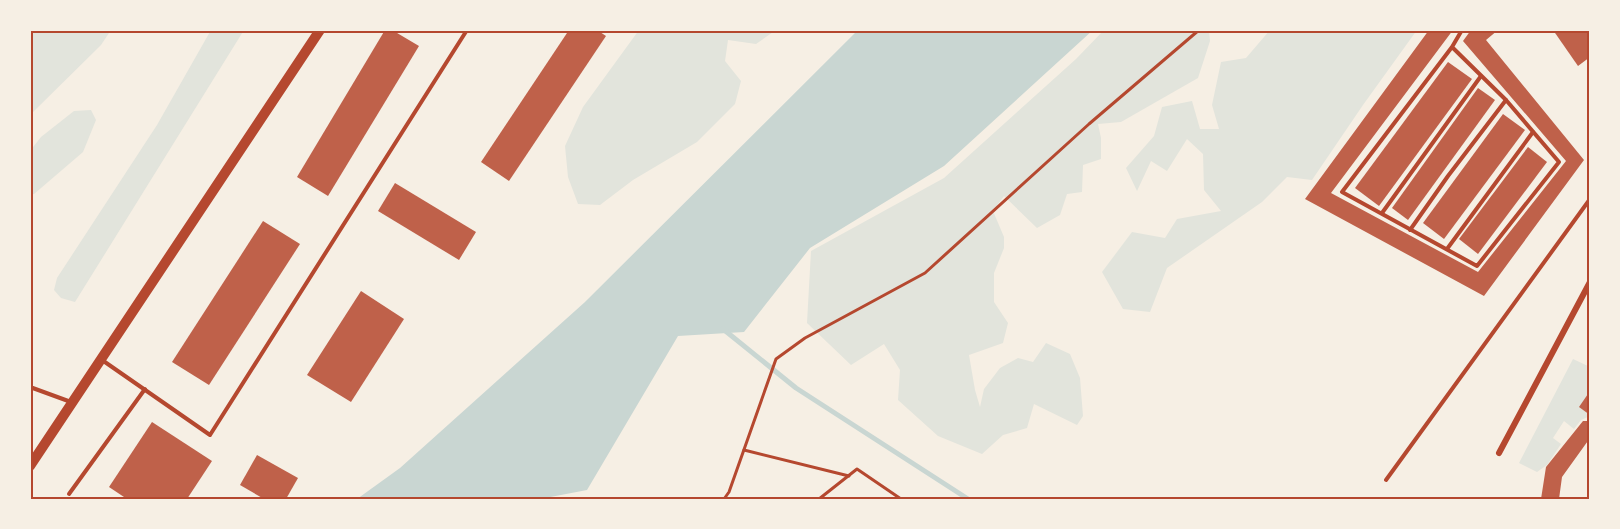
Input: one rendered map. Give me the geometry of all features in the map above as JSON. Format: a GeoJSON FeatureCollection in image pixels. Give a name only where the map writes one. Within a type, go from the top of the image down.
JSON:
{"type":"FeatureCollection","features":[{"type":"Feature","properties":{"kind":"main road"},"geometry":{"type":"LineString","coordinates":[[30,466],[320,30]]}},
{"type":"Feature","properties":{"kind":"street"},"geometry":{"type":"LineString","coordinates":[[1498,453],[1590,282]]}},
{"type":"Feature","properties":{"kind":"lane"},"geometry":{"type":"LineString","coordinates":[[101,359],[210,435],[467,30]]}},
{"type":"Feature","properties":{"kind":"lane"},"geometry":{"type":"LineString","coordinates":[[1452,47],[1506,100],[1559,162],[1477,266],[1342,192],[1452,47],[1462,30]]}},
{"type":"Feature","properties":{"kind":"lane"},"geometry":{"type":"LineString","coordinates":[[1382,213],[1480,76]]}},
{"type":"Feature","properties":{"kind":"lane"},"geometry":{"type":"LineString","coordinates":[[1410,230],[1506,100]]}},
{"type":"Feature","properties":{"kind":"lane"},"geometry":{"type":"LineString","coordinates":[[1446,249],[1533,132]]}},
{"type":"Feature","properties":{"kind":"lane"},"geometry":{"type":"LineString","coordinates":[[1386,480],[1590,199]]}},
{"type":"Feature","properties":{"kind":"lane"},"geometry":{"type":"LineString","coordinates":[[30,387],[72,402]]}},
{"type":"Feature","properties":{"kind":"lane"},"geometry":{"type":"LineString","coordinates":[[69,494],[145,389]]}},
{"type":"Feature","properties":{"kind":"path"},"geometry":{"type":"LineString","coordinates":[[724,499],[729,492],[776,359],[805,338],[925,273],[1089,124],[1199,30]]}},
{"type":"Feature","properties":{"kind":"path"},"geometry":{"type":"LineString","coordinates":[[744,450],[849,476]]}},
{"type":"Feature","properties":{"kind":"path"},"geometry":{"type":"LineString","coordinates":[[819,499],[857,469],[902,499]]}},
{"type":"Feature","properties":{"kind":"path"},"geometry":{"type":"LineString","coordinates":[[729,492],[730,499]]}},
{"type":"Feature","properties":{"kind":"shaded area"},"geometry":{"type":"Polygon","coordinates":[[[30,30],[111,30],[101,45],[30,115],[30,30]]]}},
{"type":"Feature","properties":{"kind":"shaded area"},"geometry":{"type":"Polygon","coordinates":[[[211,30],[244,30],[75,302],[61,298],[54,290],[57,278],[157,125],[211,30]]]}},
{"type":"Feature","properties":{"kind":"shaded area"},"geometry":{"type":"Polygon","coordinates":[[[639,30],[776,30],[756,44],[728,40],[725,61],[741,81],[735,104],[697,142],[633,180],[600,205],[578,204],[568,177],[565,146],[583,107],[639,30]]]}},
{"type":"Feature","properties":{"kind":"shaded area"},"geometry":{"type":"Polygon","coordinates":[[[858,30],[1093,30],[944,166],[810,248],[744,332],[678,336],[587,490],[540,499],[357,499],[400,468],[585,302],[858,30]]]}},
{"type":"Feature","properties":{"kind":"shaded area"},"geometry":{"type":"Polygon","coordinates":[[[1104,30],[1209,30],[1210,41],[1198,78],[1121,122],[1098,124],[1101,159],[1083,165],[1082,192],[1067,194],[1060,215],[1037,228],[1004,196],[993,211],[1004,237],[1004,248],[994,273],[994,302],[1008,323],[1003,343],[969,355],[980,407],[984,389],[1000,368],[1018,358],[1033,362],[1046,343],[1070,354],[1080,378],[1083,416],[1077,425],[1034,404],[1027,428],[1003,435],[982,454],[938,436],[898,400],[900,370],[884,344],[851,365],[807,323],[811,251],[944,178],[1076,59],[1104,30]]]}},
{"type":"Feature","properties":{"kind":"shaded area"},"geometry":{"type":"Polygon","coordinates":[[[1270,30],[1417,30],[1312,180],[1287,177],[1262,202],[1167,268],[1150,312],[1123,309],[1102,272],[1132,232],[1165,238],[1177,219],[1221,211],[1204,190],[1203,154],[1187,139],[1167,171],[1151,161],[1137,191],[1126,168],[1154,136],[1162,107],[1192,101],[1200,129],[1219,129],[1212,105],[1221,62],[1246,58],[1270,30]]]}},
{"type":"Feature","properties":{"kind":"shaded area"},"geometry":{"type":"Polygon","coordinates":[[[91,110],[96,120],[83,152],[30,195],[30,151],[41,137],[74,111],[91,110]]]}},
{"type":"Feature","properties":{"kind":"shaded area"},"geometry":{"type":"Polygon","coordinates":[[[1573,359],[1590,367],[1590,416],[1581,420],[1574,429],[1564,421],[1553,438],[1561,444],[1547,465],[1537,472],[1519,463],[1573,359]]]}},
{"type":"Feature","properties":{"kind":"building"},"geometry":{"type":"Polygon","coordinates":[[[385,30],[392,30],[419,46],[328,196],[297,177],[385,30]]]}},
{"type":"Feature","properties":{"kind":"building"},"geometry":{"type":"Polygon","coordinates":[[[569,30],[597,30],[606,36],[509,181],[481,162],[569,30]]]}},
{"type":"Feature","properties":{"kind":"building"},"geometry":{"type":"Polygon","coordinates":[[[1429,30],[1453,30],[1331,193],[1478,272],[1566,161],[1463,41],[1471,30],[1498,30],[1486,40],[1584,160],[1484,296],[1305,199],[1429,30]]]}},
{"type":"Feature","properties":{"kind":"building"},"geometry":{"type":"Polygon","coordinates":[[[1553,30],[1590,30],[1590,57],[1578,66],[1553,30]]]}},
{"type":"Feature","properties":{"kind":"building"},"geometry":{"type":"Polygon","coordinates":[[[1448,62],[1472,79],[1379,206],[1355,188],[1448,62]]]}},
{"type":"Feature","properties":{"kind":"building"},"geometry":{"type":"Polygon","coordinates":[[[1478,88],[1495,100],[1408,220],[1392,208],[1478,88]]]}},
{"type":"Feature","properties":{"kind":"building"},"geometry":{"type":"Polygon","coordinates":[[[1503,114],[1525,130],[1444,239],[1423,223],[1503,114]]]}},
{"type":"Feature","properties":{"kind":"building"},"geometry":{"type":"Polygon","coordinates":[[[1528,147],[1547,162],[1478,254],[1459,239],[1528,147]]]}},
{"type":"Feature","properties":{"kind":"building"},"geometry":{"type":"Polygon","coordinates":[[[395,183],[476,232],[459,260],[378,211],[395,183]]]}},
{"type":"Feature","properties":{"kind":"building"},"geometry":{"type":"Polygon","coordinates":[[[263,221],[300,244],[209,385],[172,362],[263,221]]]}},
{"type":"Feature","properties":{"kind":"building"},"geometry":{"type":"Polygon","coordinates":[[[361,291],[404,319],[351,402],[307,375],[361,291]]]}},
{"type":"Feature","properties":{"kind":"building"},"geometry":{"type":"Polygon","coordinates":[[[1590,391],[1590,415],[1579,407],[1590,391]]]}},
{"type":"Feature","properties":{"kind":"building"},"geometry":{"type":"Polygon","coordinates":[[[1583,421],[1590,421],[1590,438],[1562,477],[1559,499],[1541,499],[1546,467],[1583,421]]]}},
{"type":"Feature","properties":{"kind":"building"},"geometry":{"type":"Polygon","coordinates":[[[152,422],[212,461],[187,499],[127,499],[109,487],[152,422]]]}},
{"type":"Feature","properties":{"kind":"building"},"geometry":{"type":"Polygon","coordinates":[[[257,455],[298,478],[286,499],[264,499],[240,485],[257,455]]]}},
{"type":"Feature","properties":{"kind":"waterway"},"geometry":{"type":"LineString","coordinates":[[723,329],[796,388],[968,499]]}}]}
